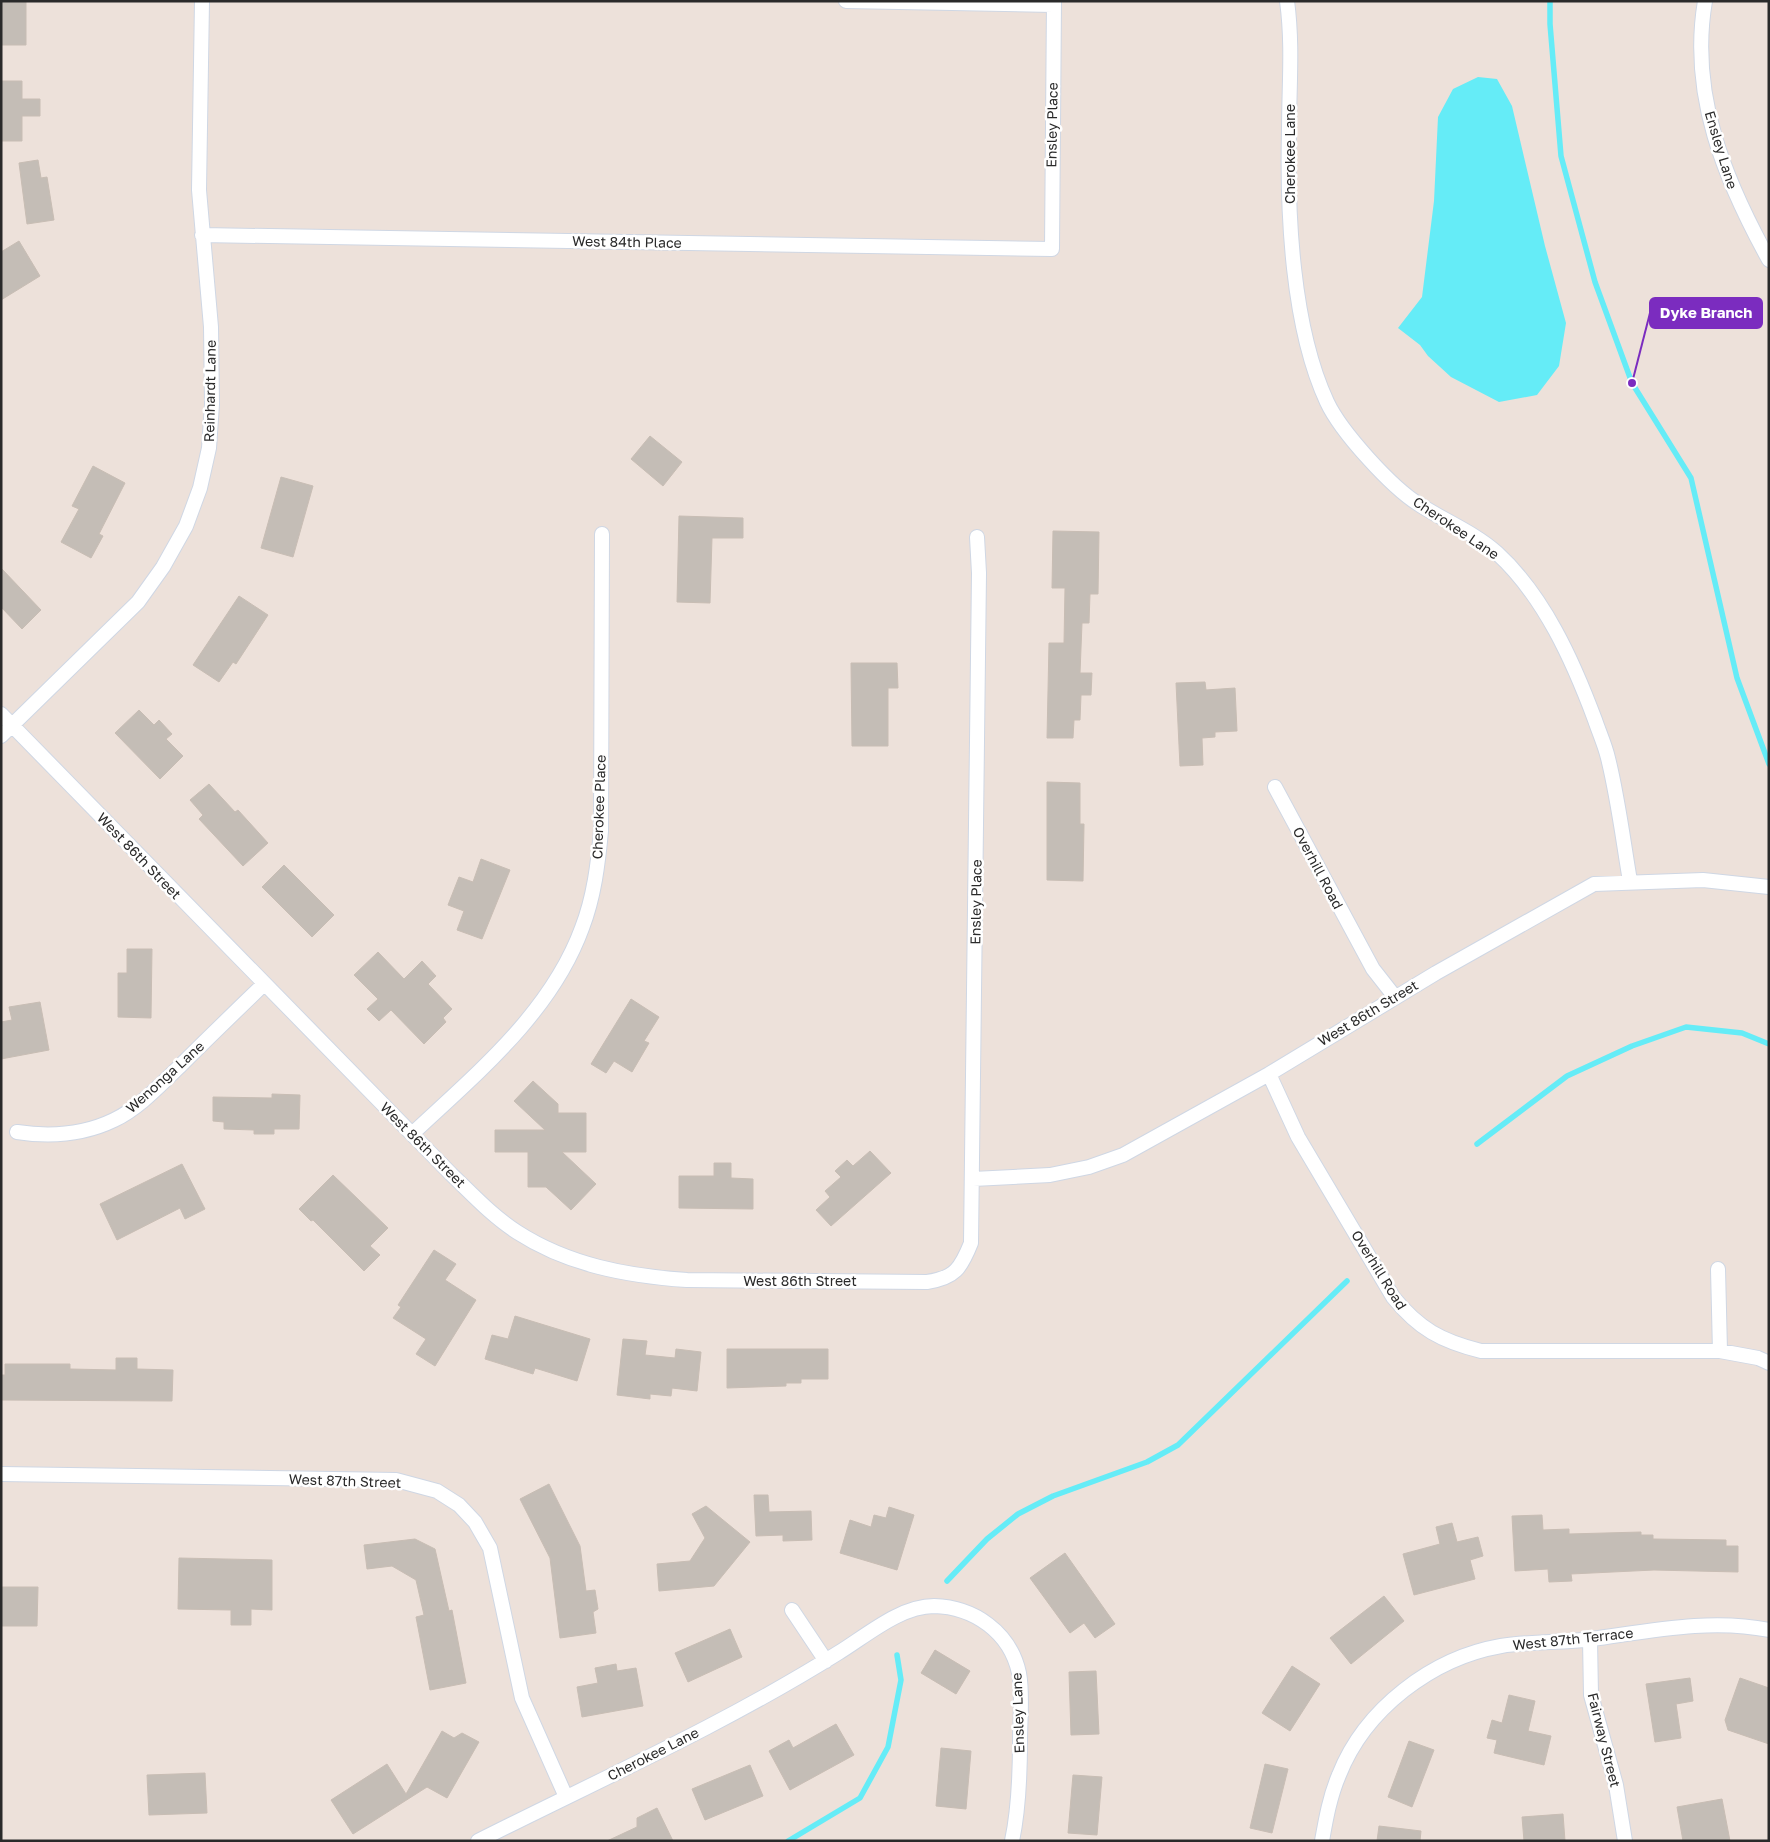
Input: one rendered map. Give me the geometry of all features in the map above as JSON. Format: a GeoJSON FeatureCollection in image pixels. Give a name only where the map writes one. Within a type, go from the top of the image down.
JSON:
{"type":"FeatureCollection","features":[{"type":"Feature","properties":{"kind":"street","name":"Reinhardt Lane"},"geometry":{"type":"LineString","coordinates":[[1,736],[138,602],[163,567],[186,526],[200,488],[207,456],[212,404],[212,327],[199,190],[202,1]]}},
{"type":"Feature","properties":{"kind":"street"},"geometry":{"type":"LineString","coordinates":[[846,1],[1054,3]]}},
{"type":"Feature","properties":{"kind":"street","name":"Cherokee Lane"},"geometry":{"type":"LineString","coordinates":[[1287,1],[1291,33],[1288,134],[1290,214],[1296,282],[1318,378],[1337,418],[1363,451],[1417,504],[1496,551],[1520,577],[1546,614],[1583,687],[1608,756],[1630,881]]}},
{"type":"Feature","properties":{"kind":"street","name":"Ensley Lane"},"geometry":{"type":"LineString","coordinates":[[1705,1],[1702,57],[1711,124],[1724,170],[1740,207],[1769,260]]}},
{"type":"Feature","properties":{"kind":"street","name":"Ensley Place"},"geometry":{"type":"LineString","coordinates":[[1052,249],[1054,3]]}},
{"type":"Feature","properties":{"kind":"street","name":"West 84th Place"},"geometry":{"type":"LineString","coordinates":[[202,235],[1052,249]]}},
{"type":"Feature","properties":{"kind":"street","name":"Cherokee Place"},"geometry":{"type":"LineString","coordinates":[[412,1134],[520,1029],[548,995],[568,962],[583,928],[596,876],[601,831],[602,534]]}},
{"type":"Feature","properties":{"kind":"street","name":"Ensley Place"},"geometry":{"type":"LineString","coordinates":[[962,1265],[971,1243],[979,573],[977,537]]}},
{"type":"Feature","properties":{"kind":"street","name":"West 86th Street"},"geometry":{"type":"LineString","coordinates":[[1,714],[412,1134],[490,1212],[517,1232],[561,1255],[604,1269],[647,1277],[687,1280],[927,1282],[944,1279],[962,1265]]}},
{"type":"Feature","properties":{"kind":"street","name":"Overhill Road"},"geometry":{"type":"LineString","coordinates":[[1275,787],[1373,969],[1395,997]]}},
{"type":"Feature","properties":{"kind":"street","name":"West 86th Street"},"geometry":{"type":"LineString","coordinates":[[972,1179],[1050,1175],[1089,1167],[1123,1155],[1269,1074],[1395,997],[1594,884],[1630,881],[1703,880],[1769,887]]}},
{"type":"Feature","properties":{"kind":"street","name":"Wenonga Lane"},"geometry":{"type":"LineString","coordinates":[[17,1132],[44,1136],[69,1134],[92,1129],[115,1120],[152,1092],[264,984]]}},
{"type":"Feature","properties":{"kind":"street","name":"Overhill Road"},"geometry":{"type":"LineString","coordinates":[[1269,1074],[1298,1137],[1393,1297],[1408,1316],[1428,1332],[1451,1344],[1481,1351],[1720,1351],[1769,1363]]}},
{"type":"Feature","properties":{"kind":"street"},"geometry":{"type":"LineString","coordinates":[[1718,1269],[1720,1351]]}},
{"type":"Feature","properties":{"kind":"street","name":"West 87th Street"},"geometry":{"type":"LineString","coordinates":[[1,1474],[396,1480],[437,1491],[459,1505],[475,1522],[490,1548],[522,1698],[566,1797]]}},
{"type":"Feature","properties":{"kind":"street","name":"Cherokee Lane"},"geometry":{"type":"LineString","coordinates":[[478,1841],[786,1686],[913,1609],[932,1606],[962,1611]]}},
{"type":"Feature","properties":{"kind":"street"},"geometry":{"type":"LineString","coordinates":[[792,1610],[826,1661]]}},
{"type":"Feature","properties":{"kind":"street","name":"Ensley Lane"},"geometry":{"type":"LineString","coordinates":[[962,1611],[979,1617],[996,1630],[1012,1652],[1019,1673],[1020,1775],[1016,1821],[1012,1841]]}},
{"type":"Feature","properties":{"kind":"street","name":"West 87th Terrace"},"geometry":{"type":"LineString","coordinates":[[1322,1841],[1332,1794],[1343,1765],[1357,1740],[1391,1701],[1405,1689],[1442,1666],[1471,1653],[1521,1644],[1590,1639],[1701,1626],[1745,1625],[1769,1630]]}},
{"type":"Feature","properties":{"kind":"street","name":"Fairway Street"},"geometry":{"type":"LineString","coordinates":[[1590,1639],[1591,1695],[1616,1785],[1625,1841]]}},
{"type":"Feature","properties":{"kind":"water"},"geometry":{"type":"Polygon","coordinates":[[[1478,77],[1497,79],[1512,106],[1545,246],[1566,323],[1559,366],[1537,395],[1499,402],[1451,377],[1428,356],[1420,345],[1398,328],[1422,297],[1434,201],[1438,117],[1453,89],[1478,77]]]}},
{"type":"Feature","properties":{"kind":"building"},"geometry":{"type":"Polygon","coordinates":[[[1,1],[26,1],[26,45],[1,45],[1,1]]]}},
{"type":"Feature","properties":{"kind":"building"},"geometry":{"type":"Polygon","coordinates":[[[1,81],[22,81],[22,99],[40,99],[40,116],[22,116],[22,141],[1,141],[1,81]]]}},
{"type":"Feature","properties":{"kind":"building"},"geometry":{"type":"Polygon","coordinates":[[[38,160],[41,178],[47,177],[54,220],[27,224],[19,163],[38,160]]]}},
{"type":"Feature","properties":{"kind":"building"},"geometry":{"type":"Polygon","coordinates":[[[19,241],[40,276],[1,300],[1,252],[19,241]]]}},
{"type":"Feature","properties":{"kind":"building"},"geometry":{"type":"Polygon","coordinates":[[[650,436],[682,462],[663,486],[631,459],[650,436]]]}},
{"type":"Feature","properties":{"kind":"building"},"geometry":{"type":"Polygon","coordinates":[[[93,466],[125,483],[99,534],[103,536],[91,558],[61,542],[79,509],[72,506],[93,466]]]}},
{"type":"Feature","properties":{"kind":"building"},"geometry":{"type":"Polygon","coordinates":[[[281,477],[313,486],[293,557],[261,548],[281,477]]]}},
{"type":"Feature","properties":{"kind":"building"},"geometry":{"type":"Polygon","coordinates":[[[679,516],[743,518],[743,538],[712,538],[710,603],[677,602],[679,516]]]}},
{"type":"Feature","properties":{"kind":"building"},"geometry":{"type":"Polygon","coordinates":[[[1053,531],[1099,532],[1098,594],[1090,594],[1089,623],[1082,623],[1080,673],[1092,673],[1091,695],[1081,695],[1080,720],[1074,720],[1073,738],[1047,738],[1049,643],[1064,643],[1065,588],[1052,588],[1053,531]]]}},
{"type":"Feature","properties":{"kind":"building"},"geometry":{"type":"Polygon","coordinates":[[[1,568],[41,610],[22,629],[1,607],[1,568]]]}},
{"type":"Feature","properties":{"kind":"building"},"geometry":{"type":"Polygon","coordinates":[[[239,596],[268,615],[236,664],[233,662],[219,682],[193,665],[239,596]]]}},
{"type":"Feature","properties":{"kind":"building"},"geometry":{"type":"Polygon","coordinates":[[[851,663],[897,663],[898,688],[888,688],[888,746],[852,746],[851,663]]]}},
{"type":"Feature","properties":{"kind":"building"},"geometry":{"type":"Polygon","coordinates":[[[1205,682],[1206,690],[1235,688],[1237,731],[1215,732],[1215,737],[1202,738],[1203,765],[1180,766],[1176,683],[1205,682]]]}},
{"type":"Feature","properties":{"kind":"building"},"geometry":{"type":"Polygon","coordinates":[[[139,710],[154,725],[159,720],[172,734],[166,739],[183,756],[160,779],[115,733],[139,710]]]}},
{"type":"Feature","properties":{"kind":"building"},"geometry":{"type":"Polygon","coordinates":[[[1047,782],[1080,783],[1080,824],[1084,824],[1083,881],[1047,880],[1047,782]]]}},
{"type":"Feature","properties":{"kind":"building"},"geometry":{"type":"Polygon","coordinates":[[[209,784],[235,812],[238,810],[268,843],[243,866],[199,819],[203,815],[190,800],[209,784]]]}},
{"type":"Feature","properties":{"kind":"building"},"geometry":{"type":"Polygon","coordinates":[[[481,859],[510,870],[482,939],[457,930],[464,911],[448,905],[459,877],[473,882],[481,859]]]}},
{"type":"Feature","properties":{"kind":"building"},"geometry":{"type":"Polygon","coordinates":[[[284,865],[334,915],[312,937],[262,887],[284,865]]]}},
{"type":"Feature","properties":{"kind":"building"},"geometry":{"type":"Polygon","coordinates":[[[127,949],[152,949],[151,1018],[118,1017],[118,973],[127,973],[127,949]]]}},
{"type":"Feature","properties":{"kind":"building"},"geometry":{"type":"Polygon","coordinates":[[[378,952],[404,979],[422,961],[436,976],[428,984],[452,1009],[443,1018],[446,1022],[424,1044],[391,1010],[379,1021],[367,1009],[378,999],[354,975],[378,952]]]}},
{"type":"Feature","properties":{"kind":"building"},"geometry":{"type":"Polygon","coordinates":[[[631,999],[659,1017],[644,1041],[649,1043],[632,1072],[614,1061],[606,1073],[591,1064],[631,999]]]}},
{"type":"Feature","properties":{"kind":"building"},"geometry":{"type":"Polygon","coordinates":[[[40,1002],[49,1050],[1,1059],[1,1022],[12,1020],[9,1007],[40,1002]]]}},
{"type":"Feature","properties":{"kind":"building"},"geometry":{"type":"Polygon","coordinates":[[[533,1081],[558,1104],[558,1113],[586,1113],[586,1152],[562,1152],[596,1184],[571,1210],[546,1187],[528,1187],[528,1152],[495,1152],[495,1130],[545,1130],[514,1101],[533,1081]]]}},
{"type":"Feature","properties":{"kind":"building"},"geometry":{"type":"Polygon","coordinates":[[[272,1094],[300,1095],[299,1129],[274,1129],[274,1134],[254,1134],[254,1130],[224,1129],[224,1122],[213,1121],[213,1097],[272,1098],[272,1094]]]}},
{"type":"Feature","properties":{"kind":"building"},"geometry":{"type":"Polygon","coordinates":[[[870,1151],[891,1173],[831,1226],[816,1210],[830,1197],[825,1191],[841,1177],[835,1171],[847,1160],[853,1166],[870,1151]]]}},
{"type":"Feature","properties":{"kind":"building"},"geometry":{"type":"Polygon","coordinates":[[[714,1163],[731,1163],[731,1178],[753,1179],[753,1209],[679,1208],[679,1176],[714,1176],[714,1163]]]}},
{"type":"Feature","properties":{"kind":"building"},"geometry":{"type":"Polygon","coordinates":[[[182,1164],[205,1209],[185,1219],[180,1208],[117,1240],[100,1204],[182,1164]]]}},
{"type":"Feature","properties":{"kind":"building"},"geometry":{"type":"Polygon","coordinates":[[[333,1175],[388,1228],[370,1246],[380,1255],[364,1271],[313,1220],[311,1221],[299,1209],[333,1175]]]}},
{"type":"Feature","properties":{"kind":"building"},"geometry":{"type":"Polygon","coordinates":[[[434,1250],[456,1264],[445,1280],[476,1300],[435,1366],[416,1354],[426,1339],[393,1318],[401,1307],[398,1305],[434,1250]]]}},
{"type":"Feature","properties":{"kind":"building"},"geometry":{"type":"Polygon","coordinates":[[[515,1316],[590,1339],[577,1381],[535,1368],[533,1374],[485,1359],[492,1335],[508,1339],[515,1316]]]}},
{"type":"Feature","properties":{"kind":"building"},"geometry":{"type":"Polygon","coordinates":[[[623,1339],[647,1341],[645,1355],[675,1358],[676,1349],[701,1352],[697,1391],[672,1388],[671,1396],[650,1394],[650,1399],[617,1395],[623,1339]]]}},
{"type":"Feature","properties":{"kind":"building"},"geometry":{"type":"Polygon","coordinates":[[[727,1349],[828,1349],[828,1379],[801,1379],[801,1383],[786,1383],[786,1386],[727,1388],[727,1349]]]}},
{"type":"Feature","properties":{"kind":"building"},"geometry":{"type":"Polygon","coordinates":[[[116,1358],[137,1358],[137,1369],[173,1370],[172,1401],[1,1400],[1,1375],[5,1375],[5,1364],[70,1364],[70,1369],[116,1370],[116,1358]]]}},
{"type":"Feature","properties":{"kind":"building"},"geometry":{"type":"Polygon","coordinates":[[[549,1484],[580,1546],[586,1591],[595,1590],[598,1609],[593,1612],[596,1633],[560,1638],[550,1558],[520,1499],[549,1484]]]}},
{"type":"Feature","properties":{"kind":"building"},"geometry":{"type":"Polygon","coordinates":[[[754,1495],[768,1495],[769,1512],[811,1511],[812,1540],[783,1541],[783,1535],[756,1536],[754,1495]]]}},
{"type":"Feature","properties":{"kind":"building"},"geometry":{"type":"Polygon","coordinates":[[[706,1506],[750,1542],[714,1586],[659,1591],[657,1564],[690,1561],[705,1538],[692,1514],[706,1506]]]}},
{"type":"Feature","properties":{"kind":"building"},"geometry":{"type":"Polygon","coordinates":[[[889,1507],[914,1515],[897,1570],[840,1553],[850,1520],[871,1527],[874,1515],[886,1518],[889,1507]]]}},
{"type":"Feature","properties":{"kind":"building"},"geometry":{"type":"Polygon","coordinates":[[[1542,1515],[1543,1530],[1569,1529],[1569,1534],[1641,1532],[1641,1535],[1653,1535],[1653,1539],[1726,1540],[1726,1546],[1738,1546],[1738,1572],[1654,1570],[1571,1574],[1572,1581],[1549,1582],[1548,1569],[1515,1571],[1512,1516],[1542,1515]]]}},
{"type":"Feature","properties":{"kind":"building"},"geometry":{"type":"Polygon","coordinates":[[[1452,1523],[1457,1542],[1478,1537],[1483,1556],[1470,1560],[1475,1579],[1414,1595],[1403,1554],[1440,1544],[1436,1527],[1452,1523]]]}},
{"type":"Feature","properties":{"kind":"building"},"geometry":{"type":"Polygon","coordinates":[[[415,1539],[435,1549],[449,1611],[452,1610],[466,1683],[430,1690],[416,1617],[424,1615],[416,1580],[392,1566],[367,1569],[364,1545],[415,1539]]]}},
{"type":"Feature","properties":{"kind":"building"},"geometry":{"type":"Polygon","coordinates":[[[1065,1553],[1115,1624],[1095,1638],[1084,1623],[1070,1633],[1030,1578],[1065,1553]]]}},
{"type":"Feature","properties":{"kind":"building"},"geometry":{"type":"Polygon","coordinates":[[[179,1558],[272,1560],[272,1610],[251,1609],[251,1625],[231,1625],[231,1610],[178,1609],[179,1558]]]}},
{"type":"Feature","properties":{"kind":"building"},"geometry":{"type":"Polygon","coordinates":[[[1,1587],[38,1587],[37,1626],[1,1626],[1,1587]]]}},
{"type":"Feature","properties":{"kind":"building"},"geometry":{"type":"Polygon","coordinates":[[[1384,1596],[1404,1621],[1351,1664],[1330,1638],[1384,1596]]]}},
{"type":"Feature","properties":{"kind":"building"},"geometry":{"type":"Polygon","coordinates":[[[730,1629],[742,1657],[688,1682],[675,1653],[730,1629]]]}},
{"type":"Feature","properties":{"kind":"building"},"geometry":{"type":"Polygon","coordinates":[[[935,1650],[970,1671],[956,1694],[921,1673],[935,1650]]]}},
{"type":"Feature","properties":{"kind":"building"},"geometry":{"type":"Polygon","coordinates":[[[616,1664],[617,1671],[636,1668],[643,1706],[582,1717],[577,1687],[598,1683],[595,1668],[616,1664]]]}},
{"type":"Feature","properties":{"kind":"building"},"geometry":{"type":"Polygon","coordinates":[[[1292,1666],[1320,1684],[1290,1731],[1262,1713],[1292,1666]]]}},
{"type":"Feature","properties":{"kind":"building"},"geometry":{"type":"Polygon","coordinates":[[[1096,1671],[1099,1734],[1071,1735],[1069,1672],[1096,1671]]]}},
{"type":"Feature","properties":{"kind":"building"},"geometry":{"type":"Polygon","coordinates":[[[1690,1678],[1693,1701],[1676,1704],[1681,1738],[1655,1742],[1646,1684],[1690,1678]]]}},
{"type":"Feature","properties":{"kind":"building"},"geometry":{"type":"Polygon","coordinates":[[[1740,1678],[1769,1688],[1769,1744],[1728,1730],[1725,1720],[1740,1678]]]}},
{"type":"Feature","properties":{"kind":"building"},"geometry":{"type":"Polygon","coordinates":[[[1509,1695],[1535,1701],[1528,1731],[1551,1736],[1544,1765],[1494,1753],[1497,1740],[1487,1738],[1492,1720],[1502,1723],[1509,1695]]]}},
{"type":"Feature","properties":{"kind":"building"},"geometry":{"type":"Polygon","coordinates":[[[836,1724],[854,1755],[790,1790],[769,1751],[789,1740],[793,1748],[836,1724]]]}},
{"type":"Feature","properties":{"kind":"building"},"geometry":{"type":"Polygon","coordinates":[[[442,1731],[454,1738],[462,1733],[479,1742],[447,1798],[427,1787],[353,1834],[331,1800],[387,1764],[406,1794],[442,1731]]]}},
{"type":"Feature","properties":{"kind":"building"},"geometry":{"type":"Polygon","coordinates":[[[1409,1741],[1434,1750],[1412,1807],[1388,1797],[1409,1741]]]}},
{"type":"Feature","properties":{"kind":"building"},"geometry":{"type":"Polygon","coordinates":[[[941,1748],[971,1751],[966,1809],[936,1806],[941,1748]]]}},
{"type":"Feature","properties":{"kind":"building"},"geometry":{"type":"Polygon","coordinates":[[[1265,1764],[1288,1769],[1272,1833],[1250,1828],[1265,1764]]]}},
{"type":"Feature","properties":{"kind":"building"},"geometry":{"type":"Polygon","coordinates":[[[750,1765],[763,1796],[705,1820],[692,1789],[750,1765]]]}},
{"type":"Feature","properties":{"kind":"building"},"geometry":{"type":"Polygon","coordinates":[[[205,1773],[207,1813],[149,1815],[147,1775],[205,1773]]]}},
{"type":"Feature","properties":{"kind":"building"},"geometry":{"type":"Polygon","coordinates":[[[1073,1775],[1102,1777],[1097,1835],[1068,1833],[1073,1775]]]}},
{"type":"Feature","properties":{"kind":"building"},"geometry":{"type":"Polygon","coordinates":[[[1722,1799],[1730,1841],[1683,1841],[1677,1807],[1722,1799]]]}},
{"type":"Feature","properties":{"kind":"building"},"geometry":{"type":"Polygon","coordinates":[[[657,1808],[673,1841],[607,1841],[637,1827],[637,1818],[657,1808]]]}},
{"type":"Feature","properties":{"kind":"building"},"geometry":{"type":"Polygon","coordinates":[[[1563,1814],[1565,1841],[1524,1841],[1522,1817],[1563,1814]]]}},
{"type":"Feature","properties":{"kind":"building"},"geometry":{"type":"Polygon","coordinates":[[[1379,1826],[1421,1831],[1420,1841],[1377,1841],[1379,1826]]]}},
{"type":"Feature","properties":{"kind":"waterway"},"geometry":{"type":"LineString","coordinates":[[1550,1],[1550,24],[1561,156],[1595,282],[1632,383],[1691,478],[1737,678],[1769,764]]}},
{"type":"Feature","properties":{"kind":"waterway"},"geometry":{"type":"LineString","coordinates":[[1477,1144],[1567,1076],[1632,1046],[1686,1027],[1742,1033],[1769,1044]]}},
{"type":"Feature","properties":{"kind":"waterway"},"geometry":{"type":"LineString","coordinates":[[947,1581],[987,1539],[1018,1514],[1053,1496],[1147,1462],[1178,1445],[1347,1281]]}},
{"type":"Feature","properties":{"kind":"waterway"},"geometry":{"type":"LineString","coordinates":[[788,1841],[860,1798],[888,1747],[901,1680],[897,1655]]}},
{"type":"Feature","properties":{"kind":"place","name":"Dyke Branch"},"geometry":{"type":"Point","coordinates":[1632,383]}}]}
